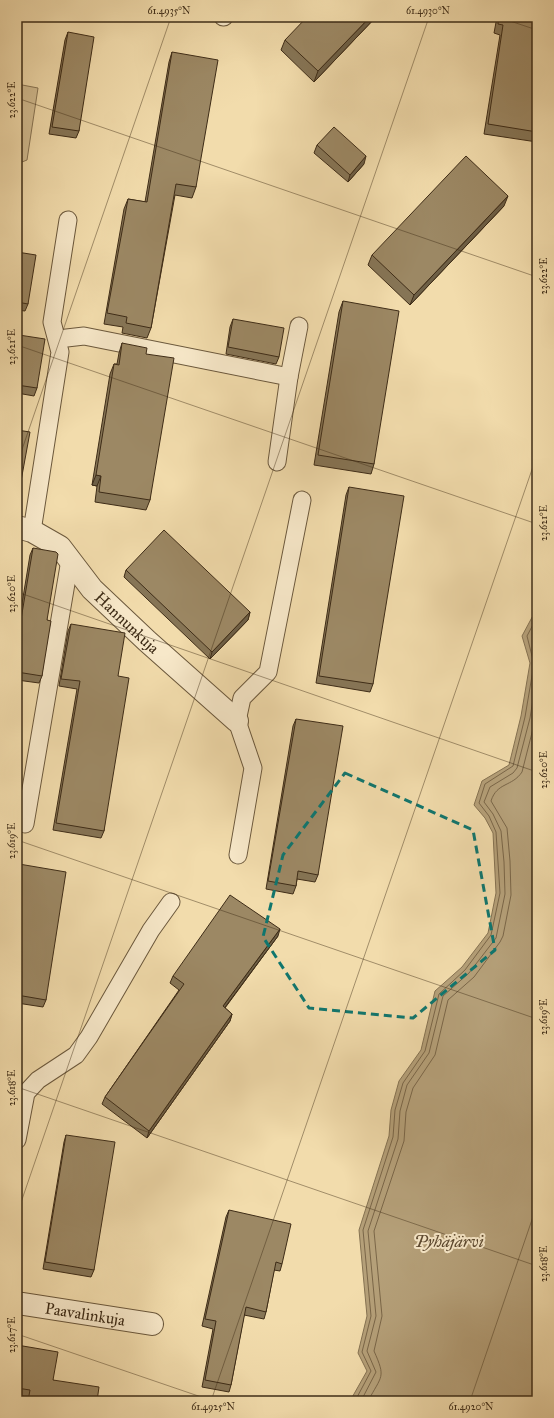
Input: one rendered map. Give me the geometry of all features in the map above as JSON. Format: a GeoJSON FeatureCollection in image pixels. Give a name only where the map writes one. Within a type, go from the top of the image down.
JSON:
{"type":"FeatureCollection","features":[{"type":"Feature","properties":{"kind":"street","name":"Hannunkuja"},"geometry":{"type":"LineString","coordinates":[[24,529],[60,547],[92,589],[147,641],[237,721]]}},
{"type":"Feature","properties":{"kind":"street","name":"Paavalinkuja"},"geometry":{"type":"LineString","coordinates":[[17,1303],[152,1324]]}},
{"type":"Feature","properties":{"kind":"lane"},"geometry":{"type":"LineString","coordinates":[[24,529],[60,352],[52,322],[68,220]]}},
{"type":"Feature","properties":{"kind":"lane"},"geometry":{"type":"LineString","coordinates":[[277,462],[289,377],[299,326]]}},
{"type":"Feature","properties":{"kind":"lane"},"geometry":{"type":"LineString","coordinates":[[58,340],[84,336],[289,377]]}},
{"type":"Feature","properties":{"kind":"lane"},"geometry":{"type":"LineString","coordinates":[[238,856],[253,768],[237,721],[242,698],[268,672],[302,500]]}},
{"type":"Feature","properties":{"kind":"lane"},"geometry":{"type":"LineString","coordinates":[[25,824],[70,560]]}},
{"type":"Feature","properties":{"kind":"lane"},"geometry":{"type":"LineString","coordinates":[[17,1140],[21,1090],[76,1055],[90,1037],[151,930],[171,902]]}},
{"type":"Feature","properties":{"kind":"highlighted area"},"geometry":{"type":"Polygon","coordinates":[[[345,773],[473,830],[495,950],[413,1018],[309,1008],[263,937],[283,855],[345,773]]]}},
{"type":"Feature","properties":{"kind":"shaded area"},"geometry":{"type":"Polygon","coordinates":[[[17,84],[38,88],[27,160],[17,164],[17,84]]]}},
{"type":"Feature","properties":{"kind":"water","name":"Pyhäjärvi"},"geometry":{"type":"Polygon","coordinates":[[[537,608],[537,1401],[350,1401],[367,1371],[358,1353],[367,1316],[359,1230],[389,1136],[391,1110],[399,1081],[421,1050],[435,991],[462,967],[488,933],[496,893],[493,833],[485,818],[474,805],[482,781],[509,765],[521,716],[530,663],[522,636],[537,608]]]}},
{"type":"Feature","properties":{"kind":"building"},"geometry":{"type":"Polygon","coordinates":[[[307,17],[370,17],[318,71],[285,40],[307,17]]]}},
{"type":"Feature","properties":{"kind":"building"},"geometry":{"type":"Polygon","coordinates":[[[499,17],[537,17],[537,132],[488,124],[503,25],[498,24],[499,17]]]}},
{"type":"Feature","properties":{"kind":"building"},"geometry":{"type":"Polygon","coordinates":[[[68,32],[94,37],[79,131],[52,127],[68,32]]]}},
{"type":"Feature","properties":{"kind":"building"},"geometry":{"type":"Polygon","coordinates":[[[172,52],[218,60],[196,187],[176,184],[151,328],[126,323],[127,317],[107,313],[128,199],[147,202],[172,52]]]}},
{"type":"Feature","properties":{"kind":"building"},"geometry":{"type":"Polygon","coordinates":[[[334,127],[366,156],[350,175],[317,145],[334,127]]]}},
{"type":"Feature","properties":{"kind":"building"},"geometry":{"type":"Polygon","coordinates":[[[466,156],[508,196],[414,295],[372,255],[466,156]]]}},
{"type":"Feature","properties":{"kind":"building"},"geometry":{"type":"Polygon","coordinates":[[[17,252],[36,255],[28,304],[17,302],[17,252]]]}},
{"type":"Feature","properties":{"kind":"building"},"geometry":{"type":"Polygon","coordinates":[[[343,301],[399,311],[374,464],[318,455],[343,301]]]}},
{"type":"Feature","properties":{"kind":"building"},"geometry":{"type":"Polygon","coordinates":[[[233,319],[284,328],[279,357],[228,347],[233,319]]]}},
{"type":"Feature","properties":{"kind":"building"},"geometry":{"type":"Polygon","coordinates":[[[19,335],[45,339],[37,388],[17,385],[17,348],[19,335]]]}},
{"type":"Feature","properties":{"kind":"building"},"geometry":{"type":"Polygon","coordinates":[[[122,343],[147,348],[146,354],[174,358],[150,500],[99,492],[101,476],[96,475],[114,364],[119,365],[122,343]]]}},
{"type":"Feature","properties":{"kind":"building"},"geometry":{"type":"Polygon","coordinates":[[[17,430],[30,432],[21,481],[17,480],[17,430]]]}},
{"type":"Feature","properties":{"kind":"building"},"geometry":{"type":"Polygon","coordinates":[[[349,487],[404,496],[373,684],[319,676],[349,487]]]}},
{"type":"Feature","properties":{"kind":"building"},"geometry":{"type":"Polygon","coordinates":[[[164,530],[250,612],[212,652],[126,570],[164,530]]]}},
{"type":"Feature","properties":{"kind":"building"},"geometry":{"type":"Polygon","coordinates":[[[33,548],[56,552],[58,554],[47,620],[51,621],[42,676],[17,672],[17,643],[33,548]]]}},
{"type":"Feature","properties":{"kind":"building"},"geometry":{"type":"Polygon","coordinates":[[[71,624],[125,633],[118,676],[129,678],[104,831],[56,823],[80,681],[61,679],[71,624]]]}},
{"type":"Feature","properties":{"kind":"building"},"geometry":{"type":"Polygon","coordinates":[[[296,719],[343,726],[318,875],[298,871],[296,886],[268,881],[296,719]]]}},
{"type":"Feature","properties":{"kind":"building"},"geometry":{"type":"Polygon","coordinates":[[[19,864],[66,872],[46,1000],[17,995],[17,879],[19,864]]]}},
{"type":"Feature","properties":{"kind":"building"},"geometry":{"type":"Polygon","coordinates":[[[230,895],[280,929],[223,1006],[232,1014],[149,1131],[105,1097],[184,984],[173,976],[230,895]]]}},
{"type":"Feature","properties":{"kind":"building"},"geometry":{"type":"Polygon","coordinates":[[[66,1135],[115,1142],[94,1270],[45,1262],[66,1135]]]}},
{"type":"Feature","properties":{"kind":"building"},"geometry":{"type":"Polygon","coordinates":[[[229,1210],[291,1224],[282,1264],[276,1262],[266,1312],[246,1307],[231,1385],[205,1380],[216,1321],[205,1319],[229,1210]]]}},
{"type":"Feature","properties":{"kind":"building"},"geometry":{"type":"Polygon","coordinates":[[[17,1345],[58,1352],[53,1380],[99,1387],[97,1401],[28,1401],[30,1390],[17,1388],[17,1345]]]}}]}
